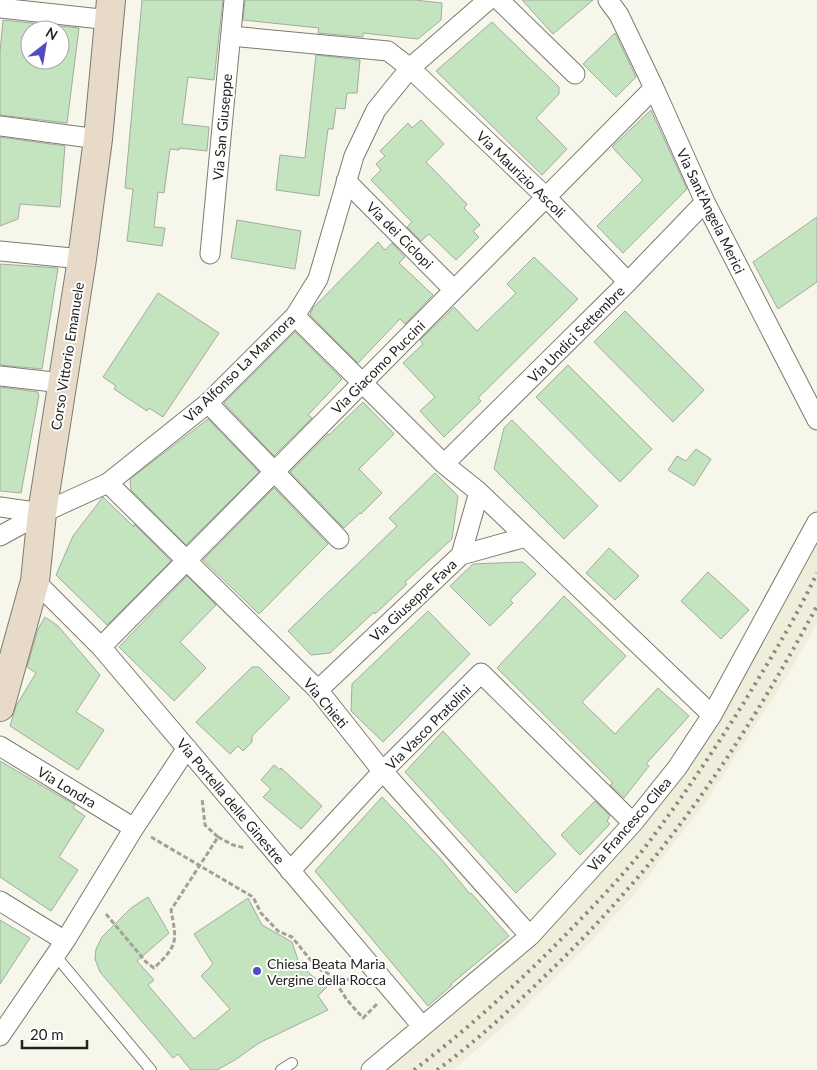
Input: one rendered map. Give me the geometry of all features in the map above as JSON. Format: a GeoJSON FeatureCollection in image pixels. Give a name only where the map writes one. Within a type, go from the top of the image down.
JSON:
{"type":"FeatureCollection","features":[{"type":"Feature","properties":{"kind":"main road","name":"Corso Vittorio Emanuele"},"geometry":{"type":"LineString","coordinates":[[0,707],[35,580],[42,514],[82,259],[98,139],[110,10]]}},
{"type":"Feature","properties":{"kind":"street","name":"Via San Giuseppe"},"geometry":{"type":"LineString","coordinates":[[210,254],[234,0]]}},
{"type":"Feature","properties":{"kind":"street","name":"Via Alfonso La Marmora"},"geometry":{"type":"LineString","coordinates":[[0,536],[108,483],[208,403],[295,316],[318,280],[354,156],[376,110],[410,68],[488,0]]}},
{"type":"Feature","properties":{"kind":"street"},"geometry":{"type":"LineString","coordinates":[[499,0],[575,74]]}},
{"type":"Feature","properties":{"kind":"street","name":"Via Sant'Angela Merici"},"geometry":{"type":"LineString","coordinates":[[608,0],[619,15],[705,202],[817,420]]}},
{"type":"Feature","properties":{"kind":"street"},"geometry":{"type":"LineString","coordinates":[[0,8],[110,10]]}},
{"type":"Feature","properties":{"kind":"street","name":"Via Maurizio Ascoli"},"geometry":{"type":"LineString","coordinates":[[231,36],[388,50],[410,68],[546,197],[628,282]]}},
{"type":"Feature","properties":{"kind":"street","name":"Via Giacomo Puccini"},"geometry":{"type":"LineString","coordinates":[[101,647],[654,88]]}},
{"type":"Feature","properties":{"kind":"street"},"geometry":{"type":"LineString","coordinates":[[0,126],[98,139]]}},
{"type":"Feature","properties":{"kind":"street","name":"Via dei Ciclopi"},"geometry":{"type":"LineString","coordinates":[[346,181],[454,290]]}},
{"type":"Feature","properties":{"kind":"street","name":"Via Undici Settembre"},"geometry":{"type":"LineString","coordinates":[[444,464],[628,282],[705,202]]}},
{"type":"Feature","properties":{"kind":"street"},"geometry":{"type":"LineString","coordinates":[[0,251],[82,259]]}},
{"type":"Feature","properties":{"kind":"street"},"geometry":{"type":"LineString","coordinates":[[295,316],[444,464],[479,492],[712,715]]}},
{"type":"Feature","properties":{"kind":"street"},"geometry":{"type":"LineString","coordinates":[[0,376],[62,383]]}},
{"type":"Feature","properties":{"kind":"street"},"geometry":{"type":"LineString","coordinates":[[208,403],[339,540]]}},
{"type":"Feature","properties":{"kind":"street","name":"Via Chieti"},"geometry":{"type":"LineString","coordinates":[[108,483],[318,690],[384,771],[530,936]]}},
{"type":"Feature","properties":{"kind":"street","name":"Via Giuseppe Fava"},"geometry":{"type":"LineString","coordinates":[[318,690],[461,555],[479,492]]}},
{"type":"Feature","properties":{"kind":"street"},"geometry":{"type":"LineString","coordinates":[[0,508],[42,514]]}},
{"type":"Feature","properties":{"kind":"street","name":"Via Francesco Cilea"},"geometry":{"type":"LineString","coordinates":[[371,1070],[530,936],[633,823],[676,768],[712,715],[817,522]]}},
{"type":"Feature","properties":{"kind":"street"},"geometry":{"type":"LineString","coordinates":[[461,555],[526,537]]}},
{"type":"Feature","properties":{"kind":"street","name":"Via Portella delle Ginestre"},"geometry":{"type":"LineString","coordinates":[[35,580],[101,647],[422,1026]]}},
{"type":"Feature","properties":{"kind":"street","name":"Via Vasco Pratolini"},"geometry":{"type":"LineString","coordinates":[[290,870],[481,673],[633,823]]}},
{"type":"Feature","properties":{"kind":"street","name":"Via Londra"},"geometry":{"type":"LineString","coordinates":[[0,746],[134,828]]}},
{"type":"Feature","properties":{"kind":"street"},"geometry":{"type":"LineString","coordinates":[[0,1036],[60,948],[134,828],[187,748]]}},
{"type":"Feature","properties":{"kind":"street"},"geometry":{"type":"LineString","coordinates":[[0,901],[60,948]]}},
{"type":"Feature","properties":{"kind":"lane"},"geometry":{"type":"LineString","coordinates":[[60,948],[150,1070]]}},
{"type":"Feature","properties":{"kind":"lane"},"geometry":{"type":"LineString","coordinates":[[281,1070],[292,1063]]}},
{"type":"Feature","properties":{"kind":"path"},"geometry":{"type":"LineString","coordinates":[[92,897],[146,962],[154,968],[169,954],[176,937],[171,910],[218,837],[205,826],[202,799],[211,776]]}},
{"type":"Feature","properties":{"kind":"path"},"geometry":{"type":"LineString","coordinates":[[134,828],[253,897],[261,913],[278,931],[292,937],[317,968],[331,975],[347,1000],[363,1018],[390,989]]}},
{"type":"Feature","properties":{"kind":"shaded area"},"geometry":{"type":"Polygon","coordinates":[[[817,537],[817,623],[789,673],[705,803],[632,897],[577,956],[520,1012],[453,1070],[381,1070],[633,830],[817,537]]]}},
{"type":"Feature","properties":{"kind":"building"},"geometry":{"type":"Polygon","coordinates":[[[142,0],[223,0],[214,80],[188,77],[182,124],[209,127],[207,151],[170,149],[164,193],[158,192],[154,227],[165,228],[162,246],[127,241],[133,189],[125,188],[142,0]]]}},
{"type":"Feature","properties":{"kind":"building"},"geometry":{"type":"Polygon","coordinates":[[[245,0],[415,0],[442,3],[441,20],[418,39],[363,33],[363,37],[318,33],[319,28],[243,20],[245,0]]]}},
{"type":"Feature","properties":{"kind":"building"},"geometry":{"type":"Polygon","coordinates":[[[522,0],[593,0],[553,34],[522,0]]]}},
{"type":"Feature","properties":{"kind":"building"},"geometry":{"type":"Polygon","coordinates":[[[3,20],[20,22],[20,70],[70,70],[70,27],[79,28],[67,123],[0,115],[0,52],[3,20]]]}},
{"type":"Feature","properties":{"kind":"building"},"geometry":{"type":"Polygon","coordinates":[[[492,22],[559,87],[559,94],[536,118],[567,149],[542,175],[436,71],[492,22]]]}},
{"type":"Feature","properties":{"kind":"building"},"geometry":{"type":"Polygon","coordinates":[[[615,33],[636,77],[616,97],[583,64],[615,33]]]}},
{"type":"Feature","properties":{"kind":"building"},"geometry":{"type":"Polygon","coordinates":[[[316,55],[360,60],[357,93],[347,93],[345,109],[336,108],[333,129],[328,129],[319,196],[276,190],[280,155],[305,158],[316,55]]]}},
{"type":"Feature","properties":{"kind":"building"},"geometry":{"type":"Polygon","coordinates":[[[651,110],[687,189],[623,253],[597,226],[643,180],[612,147],[651,110]]]}},
{"type":"Feature","properties":{"kind":"building"},"geometry":{"type":"Polygon","coordinates":[[[421,120],[444,144],[426,162],[467,204],[464,208],[480,225],[473,231],[479,237],[456,260],[429,234],[421,241],[407,227],[412,222],[371,180],[381,170],[376,164],[385,156],[380,151],[408,123],[412,128],[421,120]]]}},
{"type":"Feature","properties":{"kind":"building"},"geometry":{"type":"Polygon","coordinates":[[[0,137],[65,146],[60,207],[20,204],[18,219],[0,226],[0,137]]]}},
{"type":"Feature","properties":{"kind":"building"},"geometry":{"type":"Polygon","coordinates":[[[817,217],[817,282],[778,309],[753,262],[817,217]]]}},
{"type":"Feature","properties":{"kind":"building"},"geometry":{"type":"Polygon","coordinates":[[[237,220],[301,231],[295,269],[231,258],[237,220]]]}},
{"type":"Feature","properties":{"kind":"building"},"geometry":{"type":"Polygon","coordinates":[[[378,242],[385,250],[392,243],[405,257],[399,263],[433,295],[405,324],[400,319],[358,363],[310,315],[313,308],[378,242]]]}},
{"type":"Feature","properties":{"kind":"building"},"geometry":{"type":"Polygon","coordinates":[[[534,257],[578,299],[478,398],[481,401],[444,437],[420,411],[435,397],[403,363],[423,344],[420,340],[454,307],[477,331],[516,293],[507,284],[534,257]]]}},
{"type":"Feature","properties":{"kind":"building"},"geometry":{"type":"Polygon","coordinates":[[[0,264],[58,268],[42,369],[0,365],[0,264]]]}},
{"type":"Feature","properties":{"kind":"building"},"geometry":{"type":"Polygon","coordinates":[[[158,293],[219,333],[163,417],[149,408],[147,411],[114,389],[116,386],[103,377],[158,293]]]}},
{"type":"Feature","properties":{"kind":"building"},"geometry":{"type":"Polygon","coordinates":[[[625,311],[704,390],[673,422],[594,342],[625,311]]]}},
{"type":"Feature","properties":{"kind":"building"},"geometry":{"type":"Polygon","coordinates":[[[295,332],[342,379],[308,415],[312,418],[274,456],[224,403],[295,332]]]}},
{"type":"Feature","properties":{"kind":"building"},"geometry":{"type":"Polygon","coordinates":[[[568,365],[652,449],[620,482],[536,397],[568,365]]]}},
{"type":"Feature","properties":{"kind":"building"},"geometry":{"type":"Polygon","coordinates":[[[0,387],[38,392],[39,395],[21,493],[0,491],[0,387]]]}},
{"type":"Feature","properties":{"kind":"building"},"geometry":{"type":"Polygon","coordinates":[[[363,402],[394,434],[359,469],[382,493],[344,528],[290,472],[363,402]]]}},
{"type":"Feature","properties":{"kind":"building"},"geometry":{"type":"Polygon","coordinates":[[[208,419],[259,472],[186,545],[131,490],[130,479],[208,419]]]}},
{"type":"Feature","properties":{"kind":"building"},"geometry":{"type":"Polygon","coordinates":[[[512,420],[598,506],[564,539],[494,469],[504,428],[512,420]]]}},
{"type":"Feature","properties":{"kind":"building"},"geometry":{"type":"Polygon","coordinates":[[[696,449],[711,459],[694,486],[668,470],[677,456],[686,461],[696,449]]]}},
{"type":"Feature","properties":{"kind":"building"},"geometry":{"type":"Polygon","coordinates":[[[435,473],[458,496],[452,539],[405,582],[407,584],[375,614],[374,612],[330,653],[311,655],[288,631],[397,526],[389,518],[435,473]]]}},
{"type":"Feature","properties":{"kind":"building"},"geometry":{"type":"Polygon","coordinates":[[[274,488],[328,544],[259,614],[203,560],[274,488]]]}},
{"type":"Feature","properties":{"kind":"building"},"geometry":{"type":"Polygon","coordinates":[[[103,497],[134,527],[134,524],[171,561],[107,625],[56,575],[73,536],[103,497]]]}},
{"type":"Feature","properties":{"kind":"building"},"geometry":{"type":"Polygon","coordinates":[[[609,548],[639,576],[615,600],[586,573],[609,548]]]}},
{"type":"Feature","properties":{"kind":"building"},"geometry":{"type":"Polygon","coordinates":[[[523,562],[536,574],[510,600],[513,603],[490,626],[450,586],[473,564],[523,562]]]}},
{"type":"Feature","properties":{"kind":"building"},"geometry":{"type":"Polygon","coordinates":[[[708,572],[749,610],[721,639],[681,601],[708,572]]]}},
{"type":"Feature","properties":{"kind":"building"},"geometry":{"type":"Polygon","coordinates":[[[187,576],[216,605],[180,642],[206,668],[174,701],[119,647],[187,576]]]}},
{"type":"Feature","properties":{"kind":"building"},"geometry":{"type":"Polygon","coordinates":[[[564,596],[626,656],[582,702],[615,734],[658,688],[689,716],[646,764],[649,766],[624,798],[610,785],[613,783],[497,668],[564,596]]]}},
{"type":"Feature","properties":{"kind":"building"},"geometry":{"type":"Polygon","coordinates":[[[428,611],[470,654],[383,742],[351,711],[352,684],[428,611]]]}},
{"type":"Feature","properties":{"kind":"building"},"geometry":{"type":"Polygon","coordinates":[[[45,617],[58,626],[100,675],[76,712],[104,730],[78,770],[10,726],[16,706],[36,673],[27,667],[38,629],[45,617]]]}},
{"type":"Feature","properties":{"kind":"building"},"geometry":{"type":"Polygon","coordinates":[[[252,667],[259,667],[290,698],[252,736],[252,742],[243,751],[238,746],[230,754],[196,722],[252,667]]]}},
{"type":"Feature","properties":{"kind":"building"},"geometry":{"type":"Polygon","coordinates":[[[443,731],[556,854],[516,893],[405,772],[443,731]]]}},
{"type":"Feature","properties":{"kind":"building"},"geometry":{"type":"Polygon","coordinates":[[[0,761],[75,805],[73,808],[85,816],[59,857],[78,870],[51,911],[0,877],[0,761]]]}},
{"type":"Feature","properties":{"kind":"building"},"geometry":{"type":"Polygon","coordinates":[[[274,765],[280,770],[281,768],[322,806],[301,829],[263,797],[271,789],[261,780],[274,765]]]}},
{"type":"Feature","properties":{"kind":"building"},"geometry":{"type":"Polygon","coordinates":[[[382,797],[442,860],[509,936],[451,984],[428,1006],[315,871],[382,797]]]}},
{"type":"Feature","properties":{"kind":"building"},"geometry":{"type":"Polygon","coordinates":[[[595,801],[610,816],[607,821],[610,824],[580,855],[561,835],[595,801]]]}},
{"type":"Feature","properties":{"kind":"building"},"geometry":{"type":"Polygon","coordinates":[[[148,897],[169,933],[137,961],[154,980],[148,985],[194,1039],[230,1009],[201,976],[213,964],[194,934],[248,898],[262,925],[292,942],[298,960],[311,975],[327,987],[318,996],[328,1010],[259,1043],[217,1070],[191,1070],[178,1054],[173,1058],[100,972],[95,959],[96,949],[102,937],[131,908],[148,897]]]}},
{"type":"Feature","properties":{"kind":"building"},"geometry":{"type":"Polygon","coordinates":[[[0,920],[30,938],[0,984],[0,920]]]}},
{"type":"Feature","properties":{"kind":"railway"},"geometry":{"type":"LineString","coordinates":[[414,1070],[457,1036],[518,981],[558,943],[634,861],[699,772],[743,704],[782,639],[817,573]]}},
{"type":"Feature","properties":{"kind":"railway"},"geometry":{"type":"LineString","coordinates":[[437,1070],[494,1023],[558,963],[588,933],[654,858],[705,790],[753,718],[817,606]]}},
{"type":"Feature","properties":{"kind":"place","name":"Chiesa Beata Maria Vergine della Rocca"},"geometry":{"type":"Point","coordinates":[257,971]}}]}
